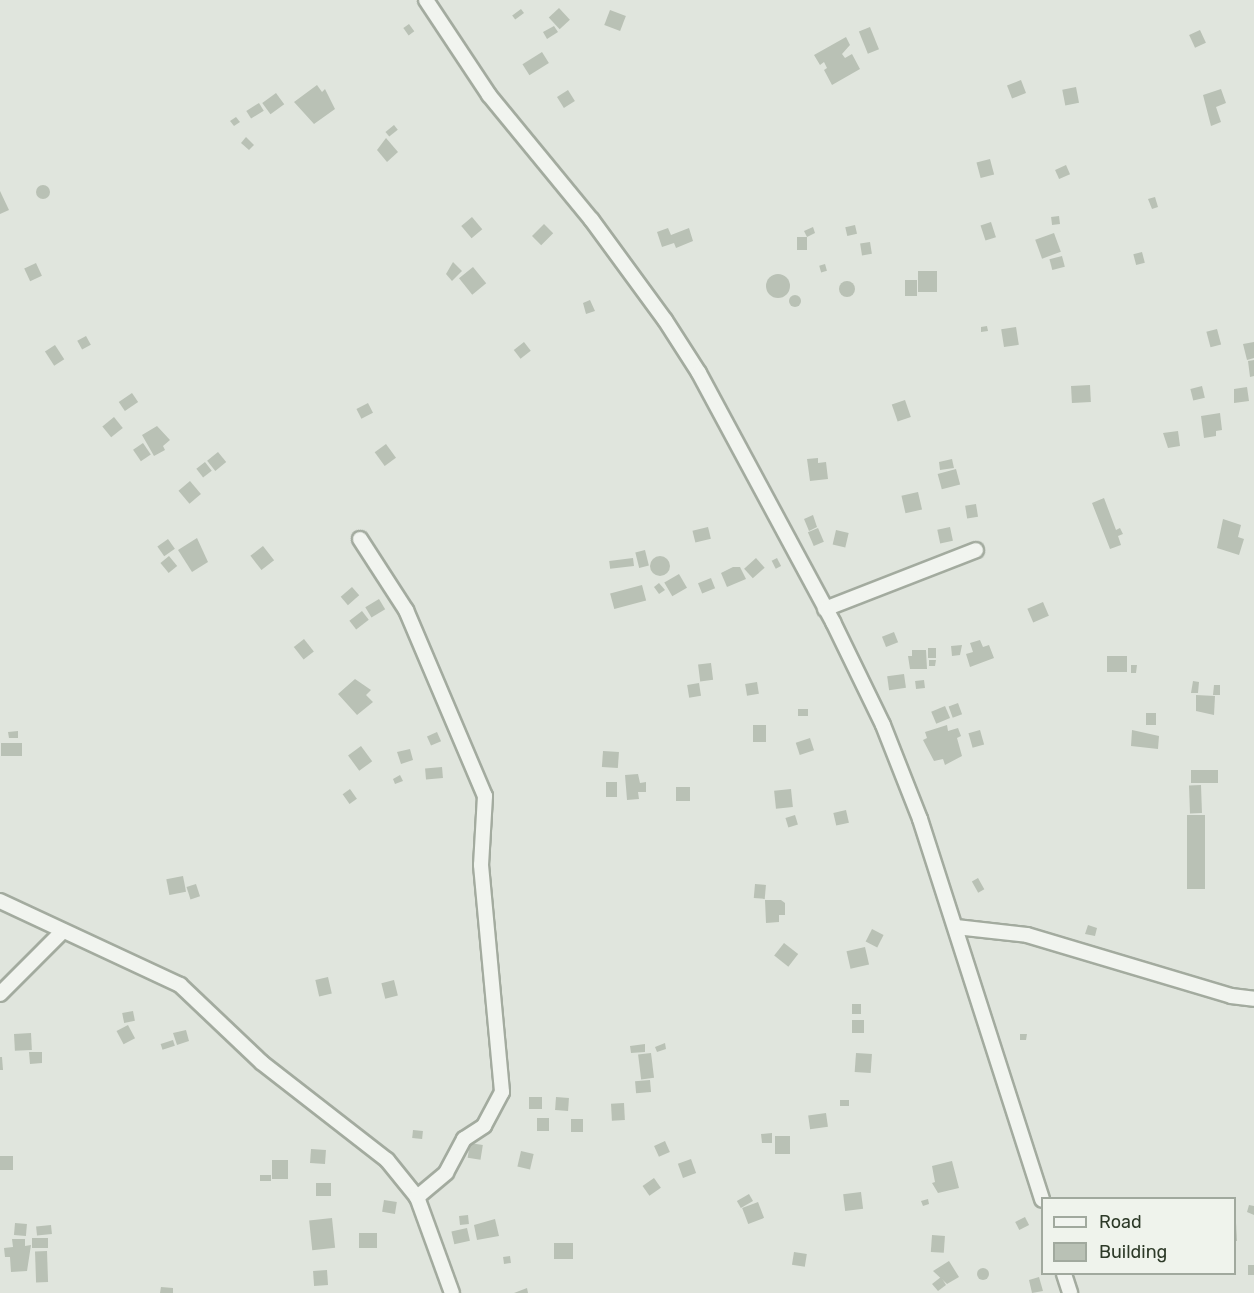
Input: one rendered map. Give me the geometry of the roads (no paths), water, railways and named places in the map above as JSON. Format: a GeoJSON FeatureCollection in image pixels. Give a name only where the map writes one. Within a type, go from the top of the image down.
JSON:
{"type":"FeatureCollection","features":[{"type":"Feature","properties":{"kind":"street"},"geometry":{"type":"LineString","coordinates":[[426,0],[489,95],[591,219],[665,320],[699,374],[825,609],[883,725],[956,927],[1041,1197]]}},
{"type":"Feature","properties":{"kind":"street"},"geometry":{"type":"LineString","coordinates":[[360,539],[406,610],[485,796],[481,865],[502,1092],[484,1126],[464,1139],[446,1173],[417,1197]]}},
{"type":"Feature","properties":{"kind":"street"},"geometry":{"type":"LineString","coordinates":[[825,609],[976,550]]}},
{"type":"Feature","properties":{"kind":"street"},"geometry":{"type":"LineString","coordinates":[[0,901],[180,985],[261,1062],[387,1160],[417,1197],[452,1293]]}},
{"type":"Feature","properties":{"kind":"street"},"geometry":{"type":"LineString","coordinates":[[956,927],[1027,935],[1230,996],[1254,999]]}},
{"type":"Feature","properties":{"kind":"street"},"geometry":{"type":"LineString","coordinates":[[0,994],[63,931]]}},
{"type":"Feature","properties":{"kind":"street"},"geometry":{"type":"LineString","coordinates":[[1064,1275],[1070,1293]]}}]}
